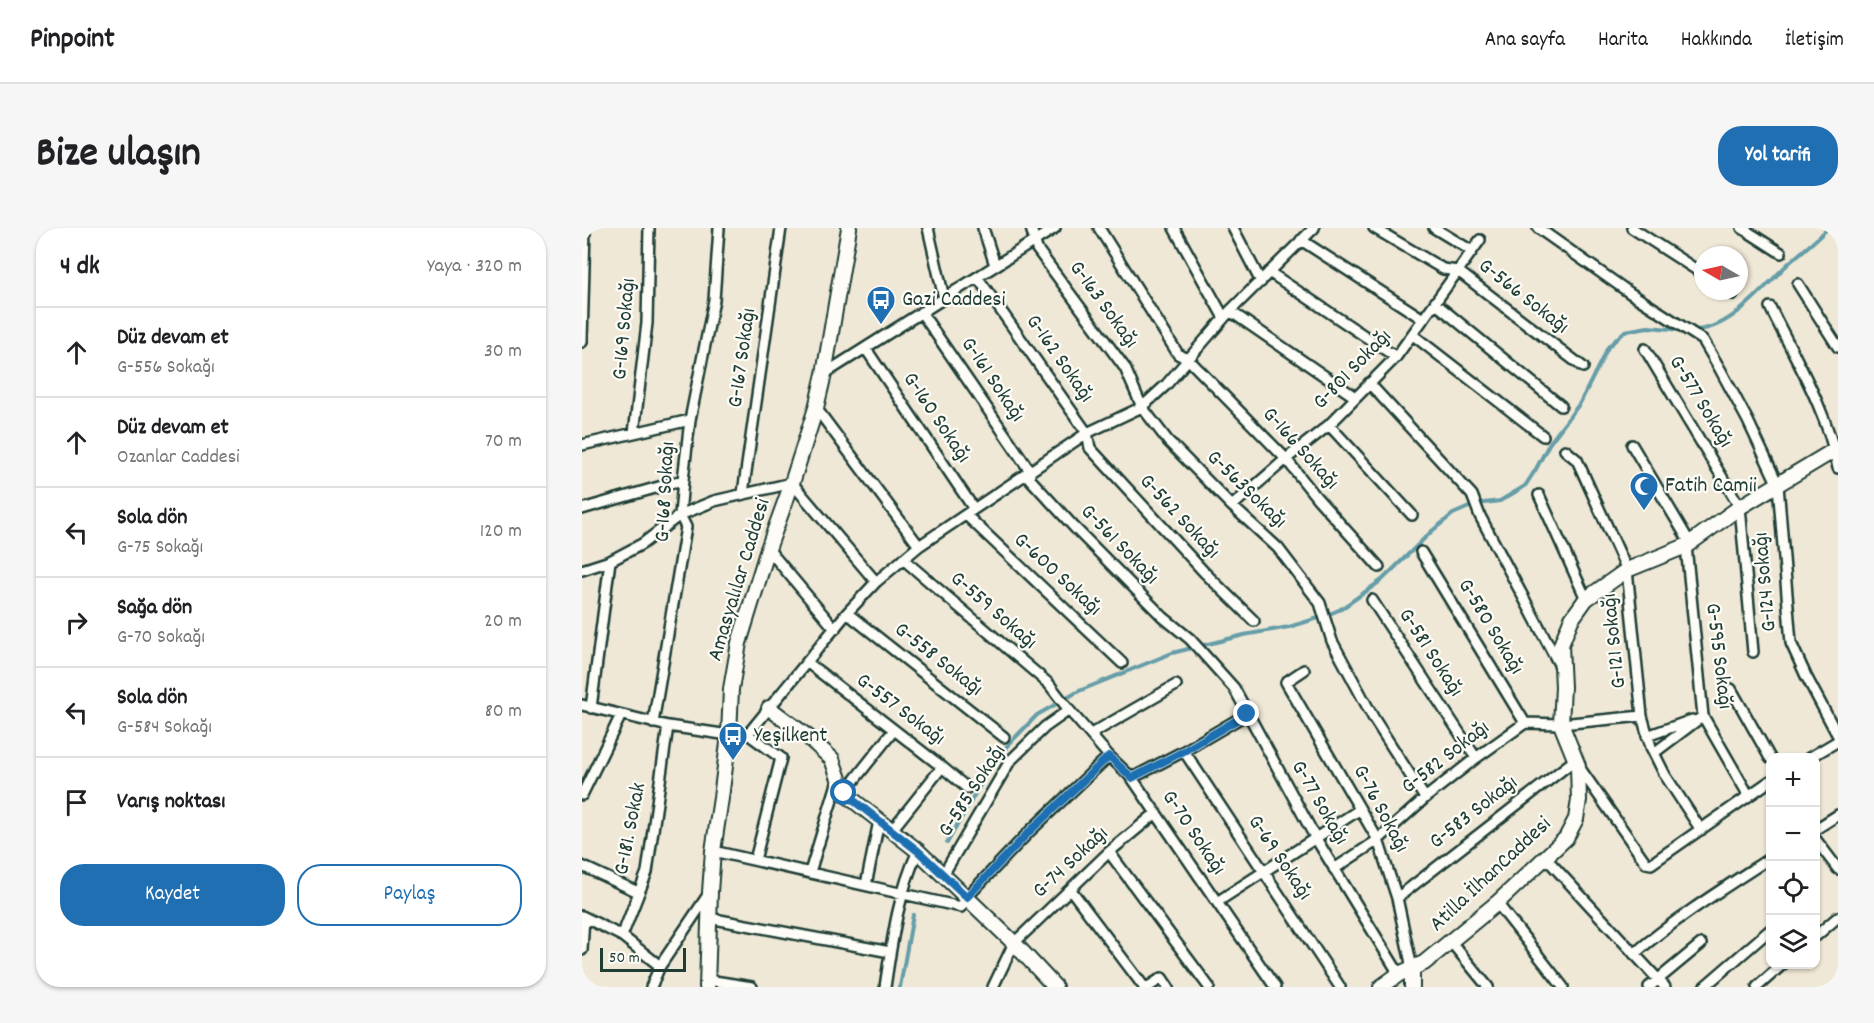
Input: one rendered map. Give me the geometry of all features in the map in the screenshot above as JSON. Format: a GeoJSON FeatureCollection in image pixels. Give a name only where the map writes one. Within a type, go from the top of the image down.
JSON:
{"type":"FeatureCollection","features":[{"type":"Feature","properties":{"kind":"main road","name":"Amasyalılar Caddesi"},"geometry":{"type":"LineString","coordinates":[[707,983],[713,851],[729,735],[731,689],[739,643],[816,408],[849,228]]}},
{"type":"Feature","properties":{"kind":"main road","name":"Atilla İlhanCaddesi"},"geometry":{"type":"LineString","coordinates":[[1381,987],[1424,963],[1451,942],[1497,903],[1566,838],[1576,819],[1580,800],[1577,763],[1561,724],[1561,645],[1571,620],[1586,599],[1627,570],[1688,544],[1740,507],[1836,448]]}},
{"type":"Feature","properties":{"kind":"main road"},"geometry":{"type":"LineString","coordinates":[[769,708],[808,737],[832,759],[844,793],[918,851],[944,875],[1014,943],[1052,986]]}},
{"type":"Feature","properties":{"kind":"main road","name":"G-76 Sokağı"},"geometry":{"type":"LineString","coordinates":[[1406,971],[1412,987]]}},
{"type":"Feature","properties":{"kind":"street"},"geometry":{"type":"LineString","coordinates":[[582,342],[585,228]]}},
{"type":"Feature","properties":{"kind":"street","name":"G-169 Sokağı"},"geometry":{"type":"LineString","coordinates":[[634,433],[647,323],[649,228]]}},
{"type":"Feature","properties":{"kind":"street","name":"G-168 Sokağı"},"geometry":{"type":"LineString","coordinates":[[653,723],[686,527],[680,515],[683,480],[690,420],[714,300],[719,228]]}},
{"type":"Feature","properties":{"kind":"street","name":"G-167 Sokağı"},"geometry":{"type":"LineString","coordinates":[[743,494],[781,228]]}},
{"type":"Feature","properties":{"kind":"street"},"geometry":{"type":"LineString","coordinates":[[928,228],[944,298]]}},
{"type":"Feature","properties":{"kind":"street"},"geometry":{"type":"LineString","coordinates":[[983,228],[995,265]]}},
{"type":"Feature","properties":{"kind":"street","name":"G-163 Sokağı"},"geometry":{"type":"LineString","coordinates":[[1031,228],[1036,249],[1125,368],[1142,407]]}},
{"type":"Feature","properties":{"kind":"street"},"geometry":{"type":"LineString","coordinates":[[824,374],[1054,228]]}},
{"type":"Feature","properties":{"kind":"street","name":"G-166 Sokağı"},"geometry":{"type":"LineString","coordinates":[[1098,228],[1178,354],[1189,360],[1286,459],[1317,498],[1380,567]]}},
{"type":"Feature","properties":{"kind":"street"},"geometry":{"type":"LineString","coordinates":[[1174,228],[1227,314],[1355,397]]}},
{"type":"Feature","properties":{"kind":"street"},"geometry":{"type":"LineString","coordinates":[[1233,228],[1261,282]]}},
{"type":"Feature","properties":{"kind":"street"},"geometry":{"type":"LineString","coordinates":[[748,734],[876,582],[919,546],[1087,433],[1142,407],[1189,360],[1227,314],[1314,228]]}},
{"type":"Feature","properties":{"kind":"street","name":"G-566 Sokağı"},"geometry":{"type":"LineString","coordinates":[[1374,228],[1443,269],[1458,271],[1583,367]]}},
{"type":"Feature","properties":{"kind":"street"},"geometry":{"type":"LineString","coordinates":[[1434,228],[1472,251]]}},
{"type":"Feature","properties":{"kind":"street"},"geometry":{"type":"LineString","coordinates":[[1538,228],[1678,326],[1701,339],[1748,421],[1778,485]]}},
{"type":"Feature","properties":{"kind":"street"},"geometry":{"type":"LineString","coordinates":[[1632,228],[1694,268]]}},
{"type":"Feature","properties":{"kind":"street"},"geometry":{"type":"LineString","coordinates":[[1742,228],[1781,253]]}},
{"type":"Feature","properties":{"kind":"street"},"geometry":{"type":"LineString","coordinates":[[1301,240],[1423,319]]}},
{"type":"Feature","properties":{"kind":"street","name":"G-801 Sokağı"},"geometry":{"type":"LineString","coordinates":[[1232,506],[1329,425],[1396,357],[1480,240]]}},
{"type":"Feature","properties":{"kind":"street"},"geometry":{"type":"LineString","coordinates":[[1269,272],[1396,357]]}},
{"type":"Feature","properties":{"kind":"street","name":"G-162 Sokağı"},"geometry":{"type":"LineString","coordinates":[[978,278],[1087,433]]}},
{"type":"Feature","properties":{"kind":"street"},"geometry":{"type":"LineString","coordinates":[[1798,284],[1838,347]]}},
{"type":"Feature","properties":{"kind":"street"},"geometry":{"type":"LineString","coordinates":[[1435,303],[1561,406]]}},
{"type":"Feature","properties":{"kind":"street"},"geometry":{"type":"LineString","coordinates":[[1770,307],[1815,398],[1836,448],[1838,468]]}},
{"type":"Feature","properties":{"kind":"street","name":"G-161 Sokağı"},"geometry":{"type":"LineString","coordinates":[[921,312],[1030,471]]}},
{"type":"Feature","properties":{"kind":"street"},"geometry":{"type":"LineString","coordinates":[[1413,335],[1544,436]]}},
{"type":"Feature","properties":{"kind":"street","name":"G-160 Sokağı"},"geometry":{"type":"LineString","coordinates":[[866,349],[970,512]]}},
{"type":"Feature","properties":{"kind":"street","name":"G-577 Sokağı"},"geometry":{"type":"LineString","coordinates":[[1645,349],[1740,507]]}},
{"type":"Feature","properties":{"kind":"street"},"geometry":{"type":"LineString","coordinates":[[1369,383],[1473,497],[1478,512],[1562,670]]}},
{"type":"Feature","properties":{"kind":"street","name":"G-563Sokağı"},"geometry":{"type":"LineString","coordinates":[[1142,407],[1168,441],[1232,506],[1278,548],[1320,603],[1332,641],[1374,719],[1425,798]]}},
{"type":"Feature","properties":{"kind":"street"},"geometry":{"type":"LineString","coordinates":[[816,408],[919,546]]}},
{"type":"Feature","properties":{"kind":"street"},"geometry":{"type":"LineString","coordinates":[[582,445],[690,420]]}},
{"type":"Feature","properties":{"kind":"street"},"geometry":{"type":"LineString","coordinates":[[1329,425],[1412,515]]}},
{"type":"Feature","properties":{"kind":"street","name":"G-562 Sokağı"},"geometry":{"type":"LineString","coordinates":[[1087,433],[1090,448],[1203,572],[1254,621]]}},
{"type":"Feature","properties":{"kind":"street"},"geometry":{"type":"LineString","coordinates":[[1632,445],[1688,544]]}},
{"type":"Feature","properties":{"kind":"street","name":"G-121 Sokağı"},"geometry":{"type":"LineString","coordinates":[[1565,450],[1577,460],[1627,570],[1642,716],[1653,753],[1701,830]]}},
{"type":"Feature","properties":{"kind":"street","name":"G-561 Sokağı"},"geometry":{"type":"LineString","coordinates":[[1030,471],[1030,479],[1074,527],[1163,617],[1203,652]]}},
{"type":"Feature","properties":{"kind":"street"},"geometry":{"type":"LineString","coordinates":[[582,509],[683,480]]}},
{"type":"Feature","properties":{"kind":"street"},"geometry":{"type":"LineString","coordinates":[[582,570],[610,561],[642,544],[680,515],[714,501],[792,483],[876,582]]}},
{"type":"Feature","properties":{"kind":"street","name":"G-124 Sokağı"},"geometry":{"type":"LineString","coordinates":[[1778,485],[1791,643],[1838,739]]}},
{"type":"Feature","properties":{"kind":"street"},"geometry":{"type":"LineString","coordinates":[[1539,495],[1586,599]]}},
{"type":"Feature","properties":{"kind":"street"},"geometry":{"type":"LineString","coordinates":[[1740,507],[1753,652]]}},
{"type":"Feature","properties":{"kind":"street","name":"G-600 Sokağı"},"geometry":{"type":"LineString","coordinates":[[970,512],[1122,663]]}},
{"type":"Feature","properties":{"kind":"street","name":"G-595 Sokağı"},"geometry":{"type":"LineString","coordinates":[[1688,544],[1703,716],[1749,796]]}},
{"type":"Feature","properties":{"kind":"street"},"geometry":{"type":"LineString","coordinates":[[768,549],[835,629]]}},
{"type":"Feature","properties":{"kind":"street","name":"G-580 Sokağı"},"geometry":{"type":"LineString","coordinates":[[1421,552],[1525,723]]}},
{"type":"Feature","properties":{"kind":"street","name":"G-559 Sokağı"},"geometry":{"type":"LineString","coordinates":[[903,559],[1049,684],[1069,710]]}},
{"type":"Feature","properties":{"kind":"street"},"geometry":{"type":"LineString","coordinates":[[610,561],[586,707],[668,726],[729,735],[748,734],[781,758],[755,860]]}},
{"type":"Feature","properties":{"kind":"street","name":"G-581 Sokağı"},"geometry":{"type":"LineString","coordinates":[[1372,600],[1476,758]]}},
{"type":"Feature","properties":{"kind":"street","name":"G-558 Sokağı"},"geometry":{"type":"LineString","coordinates":[[848,614],[1004,737]]}},
{"type":"Feature","properties":{"kind":"street","name":"G-77 Sokağı"},"geometry":{"type":"LineString","coordinates":[[1203,652],[1234,688],[1334,869],[1406,971]]}},
{"type":"Feature","properties":{"kind":"street","name":"G-557 Sokağı"},"geometry":{"type":"LineString","coordinates":[[807,663],[967,788]]}},
{"type":"Feature","properties":{"kind":"street","name":"G-76 Sokağı"},"geometry":{"type":"LineString","coordinates":[[1304,669],[1286,682],[1378,840],[1396,898],[1406,971]]}},
{"type":"Feature","properties":{"kind":"street"},"geometry":{"type":"LineString","coordinates":[[1091,734],[1176,685]]}},
{"type":"Feature","properties":{"kind":"street"},"geometry":{"type":"LineString","coordinates":[[1731,689],[1767,753]]}},
{"type":"Feature","properties":{"kind":"street","name":"G-70 Sokağı"},"geometry":{"type":"LineString","coordinates":[[1069,710],[1109,756],[1132,778],[1275,987]]}},
{"type":"Feature","properties":{"kind":"street","name":"G-585 Sokağı"},"geometry":{"type":"LineString","coordinates":[[944,875],[1010,761],[1045,727],[1069,710]]}},
{"type":"Feature","properties":{"kind":"street"},"geometry":{"type":"LineString","coordinates":[[1132,778],[1247,714]]}},
{"type":"Feature","properties":{"kind":"street"},"geometry":{"type":"LineString","coordinates":[[582,795],[621,715]]}},
{"type":"Feature","properties":{"kind":"street","name":"G-582 Sokağı"},"geometry":{"type":"LineString","coordinates":[[1334,869],[1378,840],[1425,798],[1525,723],[1561,724],[1642,716]]}},
{"type":"Feature","properties":{"kind":"street"},"geometry":{"type":"LineString","coordinates":[[1647,736],[1703,716]]}},
{"type":"Feature","properties":{"kind":"street"},"geometry":{"type":"LineString","coordinates":[[1653,753],[1703,716]]}},
{"type":"Feature","properties":{"kind":"street","name":"G-181. Sokak"},"geometry":{"type":"LineString","coordinates":[[622,936],[646,872],[668,726]]}},
{"type":"Feature","properties":{"kind":"street"},"geometry":{"type":"LineString","coordinates":[[844,793],[894,730]]}},
{"type":"Feature","properties":{"kind":"street"},"geometry":{"type":"LineString","coordinates":[[1817,753],[1838,739]]}},
{"type":"Feature","properties":{"kind":"street","name":"G-69 Sokağı"},"geometry":{"type":"LineString","coordinates":[[1184,751],[1340,987]]}},
{"type":"Feature","properties":{"kind":"street"},"geometry":{"type":"LineString","coordinates":[[713,851],[961,907],[967,897],[1029,832],[1109,756]]}},
{"type":"Feature","properties":{"kind":"street"},"geometry":{"type":"LineString","coordinates":[[1577,763],[1646,863],[1651,864],[1766,784]]}},
{"type":"Feature","properties":{"kind":"street","name":"G-583 Sokağı"},"geometry":{"type":"LineString","coordinates":[[1396,898],[1577,763]]}},
{"type":"Feature","properties":{"kind":"street"},"geometry":{"type":"LineString","coordinates":[[891,831],[942,767]]}},
{"type":"Feature","properties":{"kind":"street"},"geometry":{"type":"LineString","coordinates":[[810,872],[838,777]]}},
{"type":"Feature","properties":{"kind":"street"},"geometry":{"type":"LineString","coordinates":[[1217,902],[1359,810]]}},
{"type":"Feature","properties":{"kind":"street","name":"G-74 Sokağı"},"geometry":{"type":"LineString","coordinates":[[1014,943],[1109,852],[1156,813]]}},
{"type":"Feature","properties":{"kind":"street"},"geometry":{"type":"LineString","coordinates":[[1820,826],[1838,815]]}},
{"type":"Feature","properties":{"kind":"street"},"geometry":{"type":"LineString","coordinates":[[866,885],[879,821]]}},
{"type":"Feature","properties":{"kind":"street"},"geometry":{"type":"LineString","coordinates":[[1820,846],[1838,869]]}},
{"type":"Feature","properties":{"kind":"street"},"geometry":{"type":"LineString","coordinates":[[885,987],[902,892],[918,851]]}},
{"type":"Feature","properties":{"kind":"street"},"geometry":{"type":"LineString","coordinates":[[1109,852],[1209,987]]}},
{"type":"Feature","properties":{"kind":"street"},"geometry":{"type":"LineString","coordinates":[[1546,858],[1661,983]]}},
{"type":"Feature","properties":{"kind":"street"},"geometry":{"type":"LineString","coordinates":[[1634,954],[1657,934],[1766,861]]}},
{"type":"Feature","properties":{"kind":"street"},"geometry":{"type":"LineString","coordinates":[[582,866],[638,892]]}},
{"type":"Feature","properties":{"kind":"street"},"geometry":{"type":"LineString","coordinates":[[1071,890],[1146,987],[1162,978],[1168,987]]}},
{"type":"Feature","properties":{"kind":"street"},"geometry":{"type":"LineString","coordinates":[[651,987],[660,966],[710,892]]}},
{"type":"Feature","properties":{"kind":"street"},"geometry":{"type":"LineString","coordinates":[[1497,903],[1563,987]]}},
{"type":"Feature","properties":{"kind":"street"},"geometry":{"type":"LineString","coordinates":[[582,950],[583,916],[622,936],[660,966]]}},
{"type":"Feature","properties":{"kind":"street"},"geometry":{"type":"LineString","coordinates":[[1820,932],[1838,917]]}},
{"type":"Feature","properties":{"kind":"street"},"geometry":{"type":"LineString","coordinates":[[710,918],[890,952]]}},
{"type":"Feature","properties":{"kind":"street"},"geometry":{"type":"LineString","coordinates":[[1704,987],[1766,933]]}},
{"type":"Feature","properties":{"kind":"street"},"geometry":{"type":"LineString","coordinates":[[1451,942],[1488,987]]}},
{"type":"Feature","properties":{"kind":"street"},"geometry":{"type":"LineString","coordinates":[[993,987],[1014,943]]}},
{"type":"Feature","properties":{"kind":"street"},"geometry":{"type":"LineString","coordinates":[[1649,987],[1661,983],[1701,944]]}},
{"type":"Feature","properties":{"kind":"street"},"geometry":{"type":"LineString","coordinates":[[1756,987],[1777,969]]}},
{"type":"Feature","properties":{"kind":"street"},"geometry":{"type":"LineString","coordinates":[[707,983],[752,987]]}},
{"type":"Feature","properties":{"kind":"waterway"},"geometry":{"type":"LineString","coordinates":[[1692,330],[1706,329],[1733,315],[1828,228]]}},
{"type":"Feature","properties":{"kind":"waterway"},"geometry":{"type":"LineString","coordinates":[[947,843],[988,771],[1008,745],[1037,715],[1079,691],[1172,653],[1244,635],[1289,627],[1341,609],[1382,580],[1432,531],[1453,514],[1476,504],[1500,501],[1525,486],[1549,444],[1580,403],[1608,347],[1625,331],[1648,327],[1682,330]]}},
{"type":"Feature","properties":{"kind":"waterway"},"geometry":{"type":"LineString","coordinates":[[900,987],[913,915]]}},
{"type":"Feature","properties":{"kind":"place","name":"Gazi Caddesi"},"geometry":{"type":"Point","coordinates":[881,326]}},
{"type":"Feature","properties":{"kind":"place","name":"Fatih Camii"},"geometry":{"type":"Point","coordinates":[1644,512]}},
{"type":"Feature","properties":{"kind":"place","name":"Yeşilkent"},"geometry":{"type":"Point","coordinates":[733,762]}},
{"type":"Feature","properties":{"kind":"route"},"geometry":{"type":"LineString","coordinates":[[844,793],[918,851],[967,897],[1029,832],[1109,756],[1132,778],[1247,714]]}}]}
